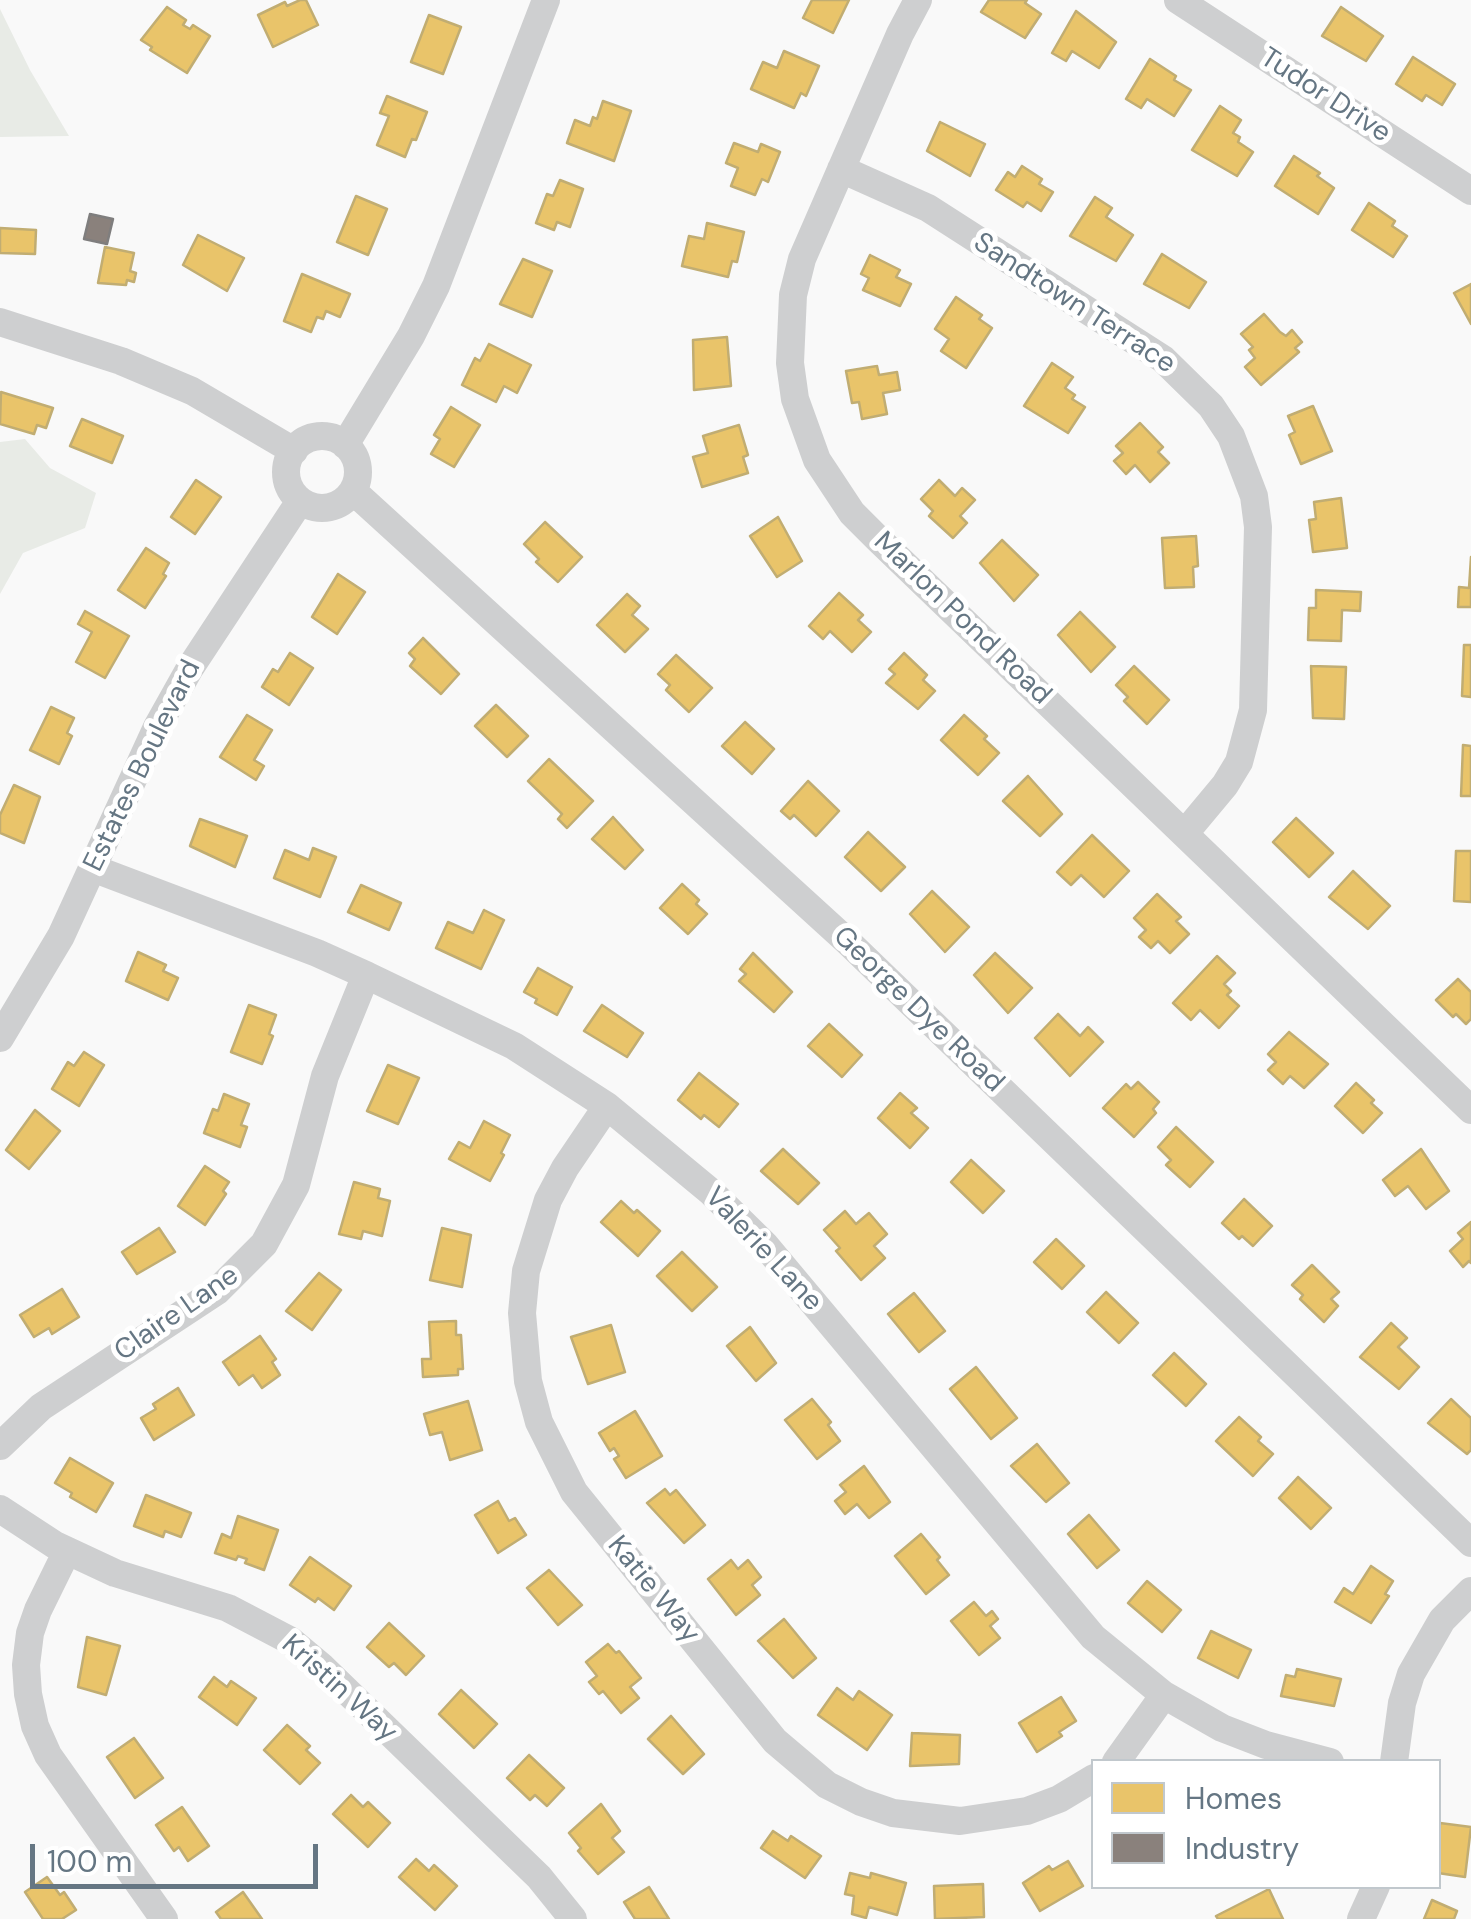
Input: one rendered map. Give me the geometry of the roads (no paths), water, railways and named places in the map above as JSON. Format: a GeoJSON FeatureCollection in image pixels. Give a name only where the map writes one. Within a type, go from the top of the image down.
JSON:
{"type":"FeatureCollection","features":[{"type":"Feature","properties":{"kind":"street"},"geometry":{"type":"LineString","coordinates":[[345,444],[411,336],[436,286],[546,0]]}},
{"type":"Feature","properties":{"kind":"street","name":"Marlon Pond Road"},"geometry":{"type":"LineString","coordinates":[[918,0],[802,259],[790,326],[790,363],[795,400],[817,460],[852,513],[878,539],[1471,1110]]}},
{"type":"Feature","properties":{"kind":"street","name":"Tudor Drive"},"geometry":{"type":"LineString","coordinates":[[1178,0],[1471,191]]}},
{"type":"Feature","properties":{"kind":"street","name":"Sandtown Terrace"},"geometry":{"type":"LineString","coordinates":[[841,169],[928,208],[1163,359],[1212,406],[1231,436],[1249,480],[1258,527],[1254,710],[1239,762],[1186,834]]}},
{"type":"Feature","properties":{"kind":"street"},"geometry":{"type":"LineString","coordinates":[[0,322],[121,361],[192,391],[294,451]]}},
{"type":"Feature","properties":{"kind":"street"},"geometry":{"type":"LineString","coordinates":[[318,436],[345,444],[357,462],[358,472],[347,499],[329,508],[300,501],[288,483],[288,461],[294,451],[318,436]]}},
{"type":"Feature","properties":{"kind":"street","name":"George Dye Road"},"geometry":{"type":"LineString","coordinates":[[353,491],[848,942],[1471,1543]]}},
{"type":"Feature","properties":{"kind":"street","name":"Estates Boulevard"},"geometry":{"type":"LineString","coordinates":[[0,1038],[44,968],[190,668],[300,501]]}},
{"type":"Feature","properties":{"kind":"street","name":"Valerie Lane"},"geometry":{"type":"LineString","coordinates":[[92,868],[366,975],[514,1046],[607,1106],[697,1179],[764,1245],[1066,1608],[1128,1669],[1164,1695],[1237,1734],[1319,1759]]}},
{"type":"Feature","properties":{"kind":"street","name":"Claire Lane"},"geometry":{"type":"LineString","coordinates":[[0,1446],[41,1407],[218,1291],[264,1244],[296,1186],[325,1076],[366,975]]}},
{"type":"Feature","properties":{"kind":"street","name":"Katie Way"},"geometry":{"type":"LineString","coordinates":[[607,1106],[564,1168],[548,1200],[526,1271],[522,1313],[528,1381],[539,1422],[574,1492],[775,1741],[827,1784],[893,1813],[960,1822],[1028,1811],[1091,1780]]}},
{"type":"Feature","properties":{"kind":"street","name":"Kristin Way"},"geometry":{"type":"LineString","coordinates":[[0,1509],[67,1551],[115,1573],[228,1608],[291,1641],[539,1876],[573,1919]]}},
{"type":"Feature","properties":{"kind":"street"},"geometry":{"type":"LineString","coordinates":[[67,1551],[30,1634],[26,1665],[35,1726],[48,1755],[164,1919]]}},
{"type":"Feature","properties":{"kind":"street"},"geometry":{"type":"LineString","coordinates":[[1394,1759],[1402,1703],[1411,1674],[1442,1620],[1471,1591]]}},
{"type":"Feature","properties":{"kind":"street"},"geometry":{"type":"LineString","coordinates":[[1118,1759],[1164,1695]]}},
{"type":"Feature","properties":{"kind":"street"},"geometry":{"type":"LineString","coordinates":[[1361,1919],[1375,1889]]}}]}
